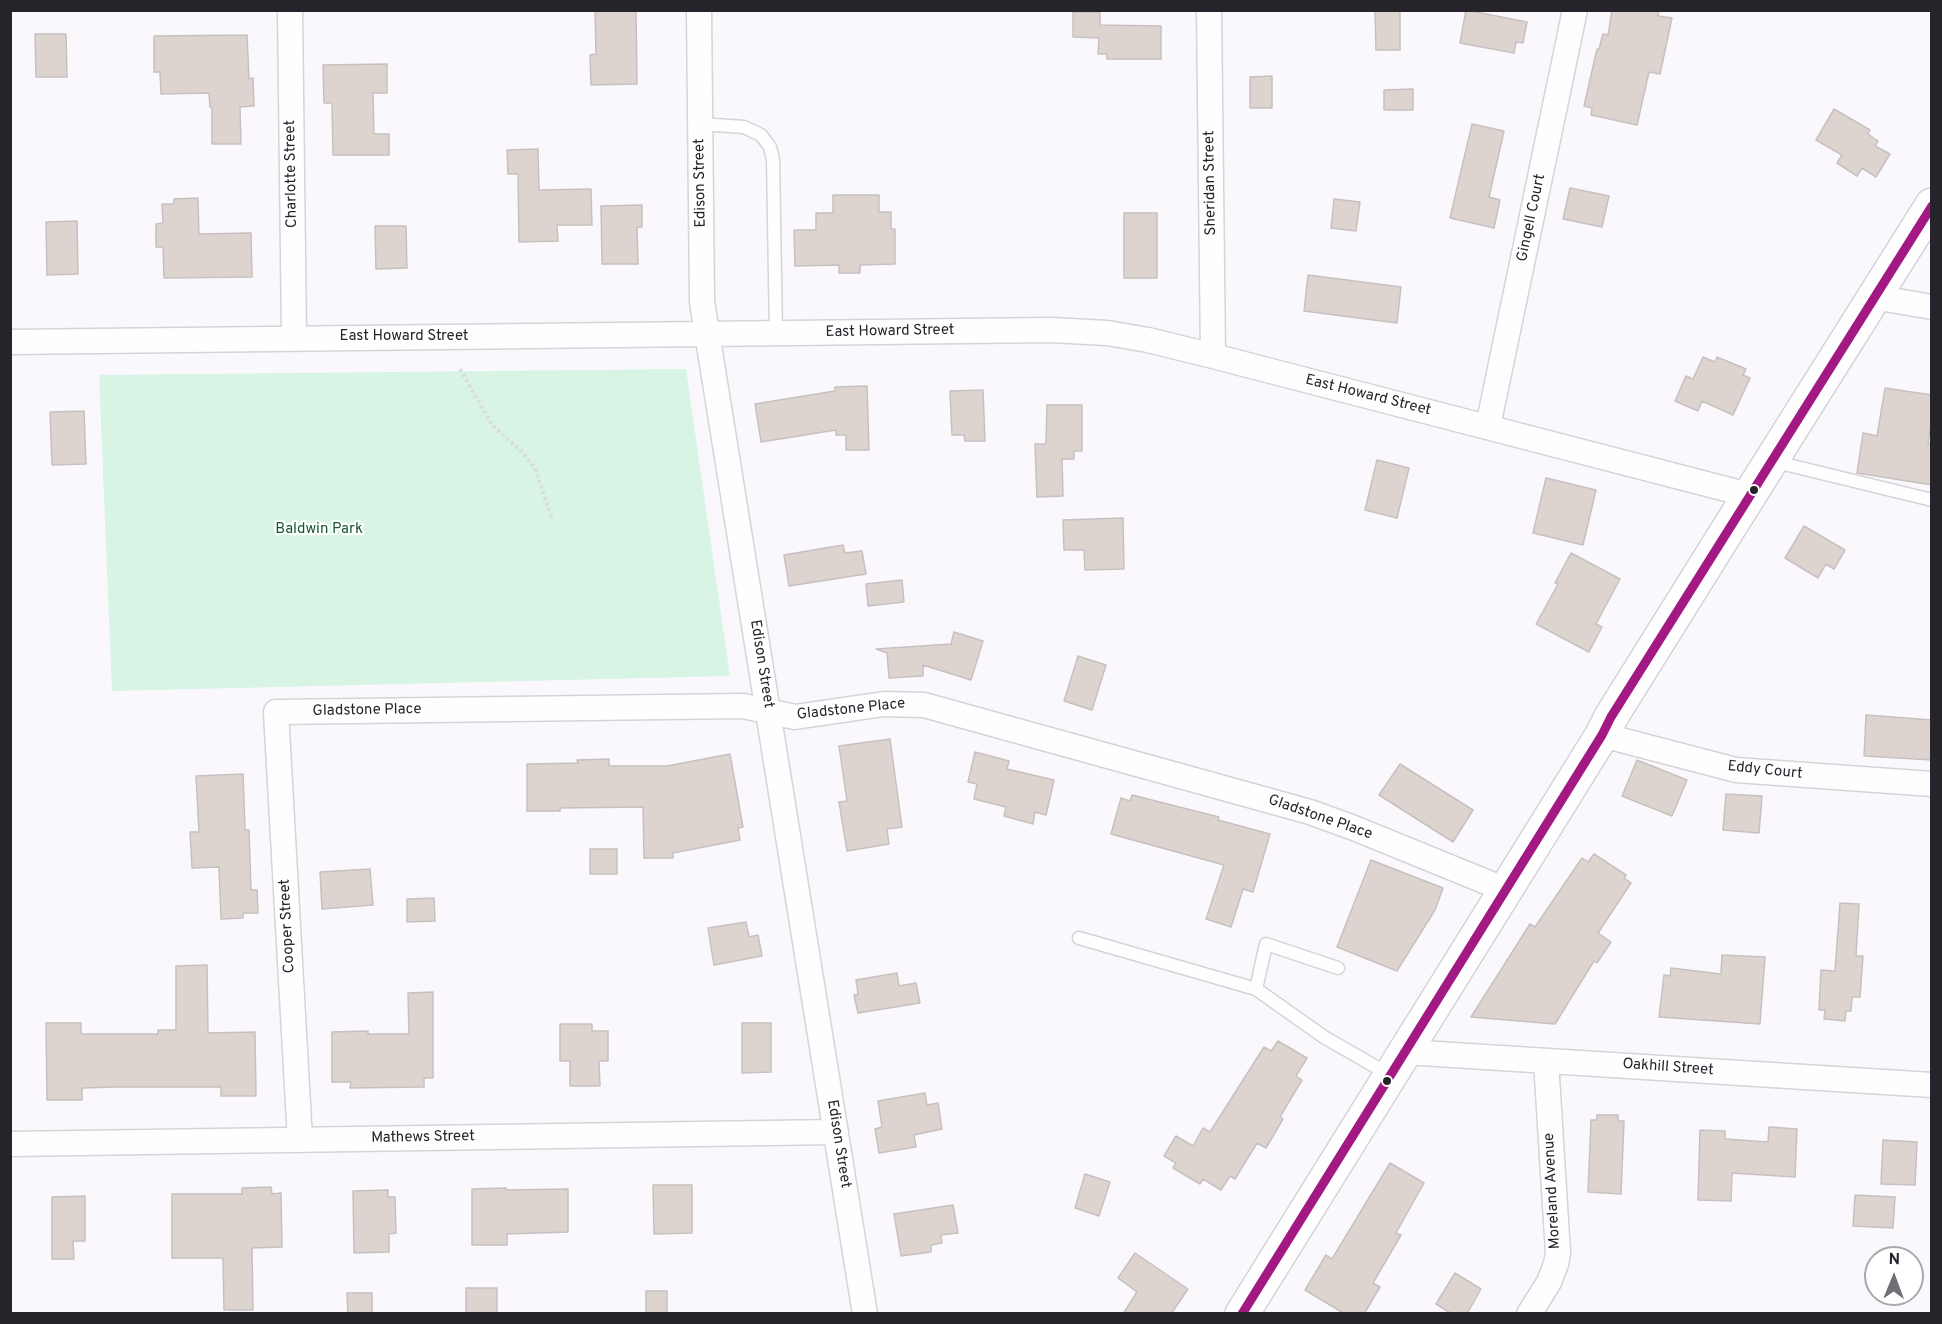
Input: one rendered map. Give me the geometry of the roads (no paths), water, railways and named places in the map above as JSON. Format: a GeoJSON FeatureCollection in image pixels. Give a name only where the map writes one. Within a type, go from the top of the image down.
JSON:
{"type":"FeatureCollection","features":[{"type":"Feature","properties":{"kind":"main road"},"geometry":{"type":"LineString","coordinates":[[1242,1314],[1602,735],[1617,707],[1932,205]]}},
{"type":"Feature","properties":{"kind":"street","name":"Charlotte Street"},"geometry":{"type":"LineString","coordinates":[[290,10],[294,338]]}},
{"type":"Feature","properties":{"kind":"street","name":"Edison Street"},"geometry":{"type":"LineString","coordinates":[[699,10],[702,302],[865,1314]]}},
{"type":"Feature","properties":{"kind":"street","name":"Sheridan Street"},"geometry":{"type":"LineString","coordinates":[[1209,10],[1213,356]]}},
{"type":"Feature","properties":{"kind":"street","name":"Gingell Court"},"geometry":{"type":"LineString","coordinates":[[1488,426],[1575,10]]}},
{"type":"Feature","properties":{"kind":"street"},"geometry":{"type":"LineString","coordinates":[[1874,297],[1932,307]]}},
{"type":"Feature","properties":{"kind":"street","name":"East Howard Street"},"geometry":{"type":"LineString","coordinates":[[10,342],[1079,331],[1134,337],[1213,356],[1749,495]]}},
{"type":"Feature","properties":{"kind":"street","name":"Gladstone Place"},"geometry":{"type":"LineString","coordinates":[[276,712],[743,706],[795,717],[884,704],[911,704],[936,708],[1310,812],[1506,890]]}},
{"type":"Feature","properties":{"kind":"street","name":"Cooper Street"},"geometry":{"type":"LineString","coordinates":[[276,712],[300,1140]]}},
{"type":"Feature","properties":{"kind":"street","name":"Eddy Court"},"geometry":{"type":"LineString","coordinates":[[1602,735],[1736,770],[1932,784]]}},
{"type":"Feature","properties":{"kind":"street","name":"Oakhill Street"},"geometry":{"type":"LineString","coordinates":[[1398,1064],[1546,1061],[1932,1085]]}},
{"type":"Feature","properties":{"kind":"street","name":"Moreland Avenue"},"geometry":{"type":"LineString","coordinates":[[1529,1314],[1549,1282],[1558,1253],[1546,1061]]}},
{"type":"Feature","properties":{"kind":"street","name":"Mathews Street"},"geometry":{"type":"LineString","coordinates":[[10,1144],[836,1132]]}},
{"type":"Feature","properties":{"kind":"lane"},"geometry":{"type":"LineString","coordinates":[[700,124],[744,127],[761,135],[770,147],[773,160],[776,334]]}},
{"type":"Feature","properties":{"kind":"lane"},"geometry":{"type":"LineString","coordinates":[[1771,460],[1932,500]]}},
{"type":"Feature","properties":{"kind":"lane"},"geometry":{"type":"LineString","coordinates":[[1079,938],[1256,989],[1324,1037],[1398,1064]]}},
{"type":"Feature","properties":{"kind":"lane"},"geometry":{"type":"LineString","coordinates":[[1256,989],[1266,944],[1338,968]]}},
{"type":"Feature","properties":{"kind":"park label","name":"Baldwin Park"},"geometry":{"type":"Point","coordinates":[319,530]}}]}
